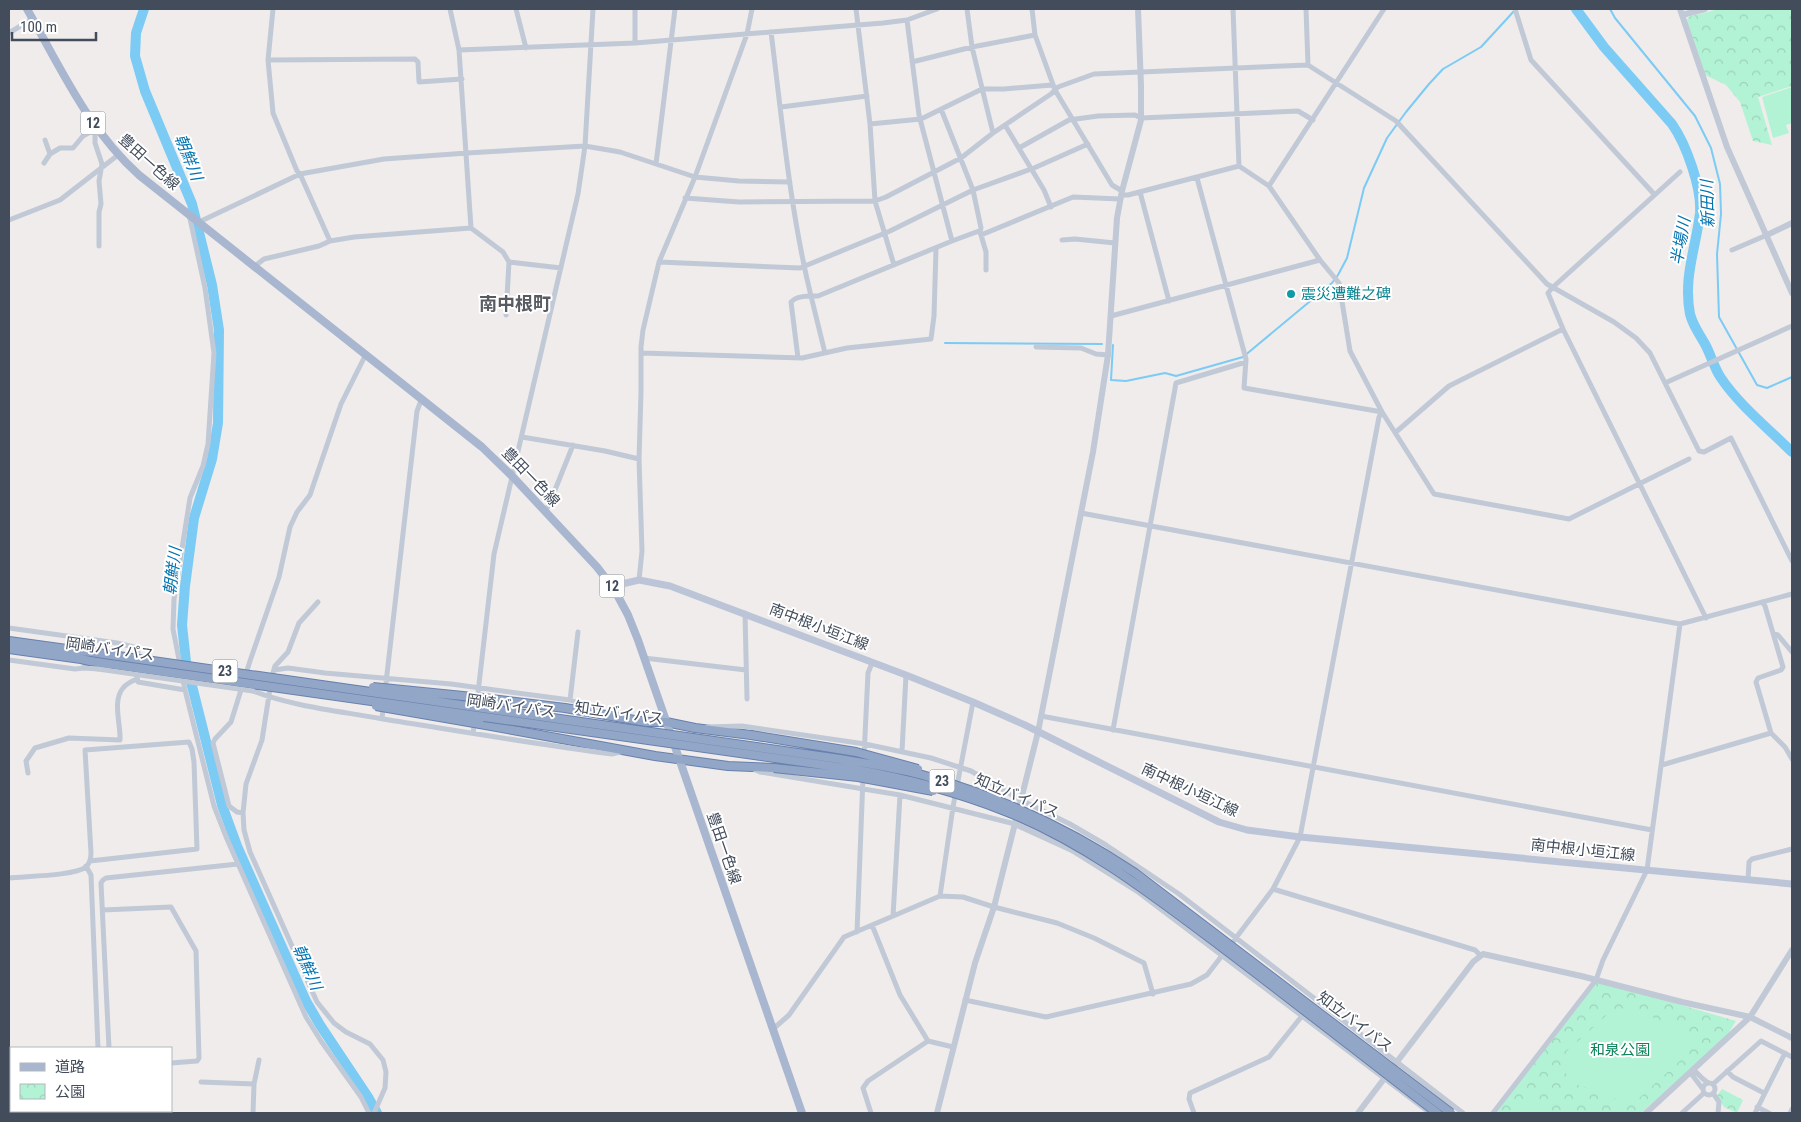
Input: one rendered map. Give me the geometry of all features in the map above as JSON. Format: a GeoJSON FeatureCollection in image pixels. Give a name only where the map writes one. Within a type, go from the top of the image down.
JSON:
{"type":"FeatureCollection","features":[{"type":"Feature","properties":{"kind":"highway","name":"岡崎バイパス"},"geometry":{"type":"LineString","coordinates":[[9,641],[81,655],[90,661],[879,774],[928,785],[1005,811]]}},
{"type":"Feature","properties":{"kind":"highway","name":"岡崎バイパス"},"geometry":{"type":"LineString","coordinates":[[9,649],[81,655],[91,652],[338,686]]}},
{"type":"Feature","properties":{"kind":"highway","name":"23"},"geometry":{"type":"LineString","coordinates":[[338,686],[382,687],[483,698],[814,744],[870,755],[943,776],[988,791],[1030,814]]}},
{"type":"Feature","properties":{"kind":"highway","name":"知立バイパス"},"geometry":{"type":"LineString","coordinates":[[338,686],[888,767],[966,788],[1030,814],[1088,843],[1148,882],[1451,1113]]}},
{"type":"Feature","properties":{"kind":"highway","name":"23"},"geometry":{"type":"LineString","coordinates":[[299,690],[679,760],[858,777],[928,790],[1005,811]]}},
{"type":"Feature","properties":{"kind":"highway","name":"知立バイパス"},"geometry":{"type":"LineString","coordinates":[[1005,811],[1069,842],[1130,880],[1239,960],[1437,1113]]}},
{"type":"Feature","properties":{"kind":"main road","name":"豊田一色線"},"geometry":{"type":"LineString","coordinates":[[26,9],[95,128],[118,155],[139,175],[482,447],[545,511],[597,567],[614,589],[628,614],[644,658],[802,1113]]}},
{"type":"Feature","properties":{"kind":"main road","name":"南中根小垣江線"},"geometry":{"type":"LineString","coordinates":[[614,589],[622,584],[639,580],[670,586],[872,663],[906,674],[1038,732],[1219,822],[1247,830],[1300,837],[1792,884]]}},
{"type":"Feature","properties":{"kind":"street"},"geometry":{"type":"LineString","coordinates":[[273,9],[268,60],[272,113],[330,241]]}},
{"type":"Feature","properties":{"kind":"street"},"geometry":{"type":"LineString","coordinates":[[450,9],[459,50],[462,79],[471,228]]}},
{"type":"Feature","properties":{"kind":"street"},"geometry":{"type":"LineString","coordinates":[[516,9],[526,48]]}},
{"type":"Feature","properties":{"kind":"street"},"geometry":{"type":"LineString","coordinates":[[473,733],[494,554],[578,194],[585,146],[593,9]]}},
{"type":"Feature","properties":{"kind":"street"},"geometry":{"type":"LineString","coordinates":[[635,9],[635,43]]}},
{"type":"Feature","properties":{"kind":"street"},"geometry":{"type":"LineString","coordinates":[[656,164],[675,9]]}},
{"type":"Feature","properties":{"kind":"street"},"geometry":{"type":"LineString","coordinates":[[639,580],[642,552],[639,459],[640,353],[643,330],[660,262],[695,177],[747,34],[752,9]]}},
{"type":"Feature","properties":{"kind":"street"},"geometry":{"type":"LineString","coordinates":[[856,9],[870,124],[876,201],[894,265]]}},
{"type":"Feature","properties":{"kind":"street"},"geometry":{"type":"LineString","coordinates":[[459,50],[635,43],[859,25],[907,20],[936,9]]}},
{"type":"Feature","properties":{"kind":"street"},"geometry":{"type":"LineString","coordinates":[[967,9],[972,47],[993,133]]}},
{"type":"Feature","properties":{"kind":"street"},"geometry":{"type":"LineString","coordinates":[[1032,9],[1035,35],[1053,88],[1112,185],[1121,195]]}},
{"type":"Feature","properties":{"kind":"street"},"geometry":{"type":"LineString","coordinates":[[937,1113],[975,963],[994,907],[1042,716],[1093,452],[1108,355],[1115,243],[1121,195],[1141,118],[1138,9]]}},
{"type":"Feature","properties":{"kind":"street"},"geometry":{"type":"LineString","coordinates":[[1233,9],[1239,166]]}},
{"type":"Feature","properties":{"kind":"street"},"geometry":{"type":"LineString","coordinates":[[1306,9],[1308,65]]}},
{"type":"Feature","properties":{"kind":"street"},"geometry":{"type":"LineString","coordinates":[[1269,186],[1338,83],[1384,9]]}},
{"type":"Feature","properties":{"kind":"street"},"geometry":{"type":"LineString","coordinates":[[1705,9],[1681,12],[1727,147],[1792,293]]}},
{"type":"Feature","properties":{"kind":"street"},"geometry":{"type":"LineString","coordinates":[[1516,11],[1531,60],[1654,194]]}},
{"type":"Feature","properties":{"kind":"street"},"geometry":{"type":"LineString","coordinates":[[9,33],[32,19]]}},
{"type":"Feature","properties":{"kind":"street"},"geometry":{"type":"LineString","coordinates":[[907,20],[921,119],[952,241]]}},
{"type":"Feature","properties":{"kind":"street"},"geometry":{"type":"LineString","coordinates":[[771,32],[793,202],[804,267],[825,353]]}},
{"type":"Feature","properties":{"kind":"street"},"geometry":{"type":"LineString","coordinates":[[912,62],[972,47],[1035,35]]}},
{"type":"Feature","properties":{"kind":"street"},"geometry":{"type":"LineString","coordinates":[[268,60],[415,59],[418,62],[419,82],[462,79]]}},
{"type":"Feature","properties":{"kind":"street"},"geometry":{"type":"LineString","coordinates":[[870,124],[921,119],[982,89],[1053,88],[1094,74],[1308,65],[1398,123],[1542,280],[1552,288],[1598,313],[1636,338],[1650,353],[1700,452],[1731,438],[1792,560]]}},
{"type":"Feature","properties":{"kind":"street"},"geometry":{"type":"LineString","coordinates":[[686,198],[731,202],[876,201],[961,158],[1053,88]]}},
{"type":"Feature","properties":{"kind":"street"},"geometry":{"type":"LineString","coordinates":[[781,107],[867,96]]}},
{"type":"Feature","properties":{"kind":"street"},"geometry":{"type":"LineString","coordinates":[[941,110],[973,190],[980,233],[986,252],[986,270]]}},
{"type":"Feature","properties":{"kind":"street"},"geometry":{"type":"LineString","coordinates":[[1019,148],[1069,120],[1098,116],[1135,115],[1141,118],[1298,111],[1313,120]]}},
{"type":"Feature","properties":{"kind":"street"},"geometry":{"type":"LineString","coordinates":[[1006,125],[1044,190],[1051,207]]}},
{"type":"Feature","properties":{"kind":"street"},"geometry":{"type":"LineString","coordinates":[[44,163],[50,154],[60,148],[73,148],[79,140],[95,128]]}},
{"type":"Feature","properties":{"kind":"street"},"geometry":{"type":"LineString","coordinates":[[95,128],[95,143],[100,157],[101,169],[98,181],[101,204],[99,212],[99,246]]}},
{"type":"Feature","properties":{"kind":"street"},"geometry":{"type":"LineString","coordinates":[[45,140],[50,154]]}},
{"type":"Feature","properties":{"kind":"street"},"geometry":{"type":"LineString","coordinates":[[660,262],[804,267],[886,233],[973,190],[1088,144]]}},
{"type":"Feature","properties":{"kind":"street"},"geometry":{"type":"LineString","coordinates":[[201,224],[300,174],[384,158],[585,146],[620,152],[695,177],[739,181],[790,182]]}},
{"type":"Feature","properties":{"kind":"street"},"geometry":{"type":"LineString","coordinates":[[9,220],[60,200],[118,155]]}},
{"type":"Feature","properties":{"kind":"street"},"geometry":{"type":"LineString","coordinates":[[798,358],[791,302],[794,299],[818,296],[952,241],[980,233],[1073,197],[1128,195],[1239,166],[1269,186],[1320,260],[1339,283],[1350,350],[1382,412],[1434,494],[1569,519],[1688,459]]}},
{"type":"Feature","properties":{"kind":"street"},"geometry":{"type":"LineString","coordinates":[[1680,172],[1548,293],[1563,329],[1706,618]]}},
{"type":"Feature","properties":{"kind":"street"},"geometry":{"type":"LineString","coordinates":[[1197,178],[1246,358],[1244,388],[1382,412]]}},
{"type":"Feature","properties":{"kind":"street"},"geometry":{"type":"LineString","coordinates":[[1140,192],[1168,301]]}},
{"type":"Feature","properties":{"kind":"street"},"geometry":{"type":"LineString","coordinates":[[190,214],[205,288],[214,353],[208,444],[203,466],[190,498],[172,622],[214,806],[306,1017],[361,1097],[369,1113]]}},
{"type":"Feature","properties":{"kind":"street"},"geometry":{"type":"LineString","coordinates":[[1732,250],[1792,223]]}},
{"type":"Feature","properties":{"kind":"street"},"geometry":{"type":"LineString","coordinates":[[255,266],[264,259],[319,246],[330,241],[354,237],[471,228],[503,252],[509,262],[506,315]]}},
{"type":"Feature","properties":{"kind":"street"},"geometry":{"type":"LineString","coordinates":[[1062,240],[1075,239],[1115,243]]}},
{"type":"Feature","properties":{"kind":"street"},"geometry":{"type":"LineString","coordinates":[[640,353],[798,358],[847,348],[931,339],[934,316],[936,249]]}},
{"type":"Feature","properties":{"kind":"street"},"geometry":{"type":"LineString","coordinates":[[1111,316],[1320,260]]}},
{"type":"Feature","properties":{"kind":"street"},"geometry":{"type":"LineString","coordinates":[[509,262],[561,268]]}},
{"type":"Feature","properties":{"kind":"street"},"geometry":{"type":"LineString","coordinates":[[1665,383],[1792,326]]}},
{"type":"Feature","properties":{"kind":"street"},"geometry":{"type":"LineString","coordinates":[[1396,432],[1449,386],[1563,329]]}},
{"type":"Feature","properties":{"kind":"street"},"geometry":{"type":"LineString","coordinates":[[1036,347],[1081,348],[1096,354],[1108,355]]}},
{"type":"Feature","properties":{"kind":"street"},"geometry":{"type":"LineString","coordinates":[[243,813],[233,810],[228,802],[213,743],[231,722],[250,660],[280,577],[290,527],[297,512],[314,486],[341,404],[367,354]]}},
{"type":"Feature","properties":{"kind":"street"},"geometry":{"type":"LineString","coordinates":[[1113,730],[1176,383],[1246,358]]}},
{"type":"Feature","properties":{"kind":"street"},"geometry":{"type":"LineString","coordinates":[[382,718],[417,411],[422,398]]}},
{"type":"Feature","properties":{"kind":"street"},"geometry":{"type":"LineString","coordinates":[[965,1000],[1046,1017],[1191,984],[1203,979],[1273,889],[1300,837],[1379,417],[1382,412]]}},
{"type":"Feature","properties":{"kind":"street"},"geometry":{"type":"LineString","coordinates":[[522,437],[622,454],[639,459]]}},
{"type":"Feature","properties":{"kind":"street"},"geometry":{"type":"LineString","coordinates":[[545,511],[572,445]]}},
{"type":"Feature","properties":{"kind":"street"},"geometry":{"type":"LineString","coordinates":[[1081,513],[1680,624],[1792,594]]}},
{"type":"Feature","properties":{"kind":"street"},"geometry":{"type":"LineString","coordinates":[[318,602],[299,623],[288,652],[274,670],[262,740],[246,784],[243,813],[244,830],[250,852],[317,1002],[334,1023],[346,1032],[370,1044],[383,1060],[386,1072],[385,1088],[374,1113]]}},
{"type":"Feature","properties":{"kind":"street"},"geometry":{"type":"LineString","coordinates":[[1762,602],[1765,606],[1783,668],[1756,680],[1771,733],[1792,759]]}},
{"type":"Feature","properties":{"kind":"street"},"geometry":{"type":"LineString","coordinates":[[745,613],[747,700]]}},
{"type":"Feature","properties":{"kind":"street"},"geometry":{"type":"LineString","coordinates":[[1493,1113],[1596,980],[1603,960],[1647,870],[1680,624]]}},
{"type":"Feature","properties":{"kind":"street"},"geometry":{"type":"LineString","coordinates":[[9,628],[117,643],[138,648],[137,679],[140,683],[186,690]]}},
{"type":"Feature","properties":{"kind":"street"},"geometry":{"type":"LineString","coordinates":[[570,700],[578,632]]}},
{"type":"Feature","properties":{"kind":"street"},"geometry":{"type":"LineString","coordinates":[[1773,633],[1778,635],[1792,652]]}},
{"type":"Feature","properties":{"kind":"street"},"geometry":{"type":"LineString","coordinates":[[84,668],[89,640]]}},
{"type":"Feature","properties":{"kind":"street"},"geometry":{"type":"LineString","coordinates":[[644,658],[746,670]]}},
{"type":"Feature","properties":{"kind":"street"},"geometry":{"type":"LineString","coordinates":[[9,660],[74,669],[98,669],[253,691],[269,697],[328,710],[612,754],[625,751]]}},
{"type":"Feature","properties":{"kind":"street"},"geometry":{"type":"LineString","coordinates":[[856,932],[868,673],[872,663]]}},
{"type":"Feature","properties":{"kind":"street"},"geometry":{"type":"LineString","coordinates":[[274,670],[288,668],[479,687],[570,700],[581,704],[593,713]]}},
{"type":"Feature","properties":{"kind":"street"},"geometry":{"type":"LineString","coordinates":[[902,751],[906,674]]}},
{"type":"Feature","properties":{"kind":"street"},"geometry":{"type":"LineString","coordinates":[[28,774],[26,761],[35,748],[69,738],[120,740],[117,710],[121,691],[123,687],[137,679]]}},
{"type":"Feature","properties":{"kind":"street"},"geometry":{"type":"LineString","coordinates":[[940,896],[953,807],[973,702]]}},
{"type":"Feature","properties":{"kind":"street"},"geometry":{"type":"LineString","coordinates":[[1042,716],[1652,830]]}},
{"type":"Feature","properties":{"kind":"street"},"geometry":{"type":"LineString","coordinates":[[695,728],[742,726],[865,744],[902,751],[971,770],[1021,800],[1070,824],[1141,868],[1236,938],[1463,1113]]}},
{"type":"Feature","properties":{"kind":"street"},"geometry":{"type":"LineString","coordinates":[[1662,765],[1771,733]]}},
{"type":"Feature","properties":{"kind":"street"},"geometry":{"type":"LineString","coordinates":[[9,878],[76,872],[86,866],[90,860],[85,750],[189,742],[194,762],[197,849],[90,860]]}},
{"type":"Feature","properties":{"kind":"street"},"geometry":{"type":"LineString","coordinates":[[752,767],[760,772],[862,788],[953,807],[1015,824],[1064,846],[1097,864],[1165,911],[1431,1113]]}},
{"type":"Feature","properties":{"kind":"street"},"geometry":{"type":"LineString","coordinates":[[893,916],[900,795]]}},
{"type":"Feature","properties":{"kind":"street"},"geometry":{"type":"LineString","coordinates":[[1748,880],[1749,862],[1752,859],[1792,849]]}},
{"type":"Feature","properties":{"kind":"street"},"geometry":{"type":"LineString","coordinates":[[108,1047],[102,883],[104,878],[238,864]]}},
{"type":"Feature","properties":{"kind":"street"},"geometry":{"type":"LineString","coordinates":[[86,866],[91,874],[98,1047]]}},
{"type":"Feature","properties":{"kind":"street"},"geometry":{"type":"LineString","coordinates":[[1273,889],[1475,950],[1480,955]]}},
{"type":"Feature","properties":{"kind":"street"},"geometry":{"type":"LineString","coordinates":[[773,1030],[789,1015],[841,940],[940,896],[963,897],[994,907],[1057,922],[1140,960],[1146,967],[1153,994]]}},
{"type":"Feature","properties":{"kind":"street"},"geometry":{"type":"LineString","coordinates":[[103,910],[171,907],[196,951],[199,1058],[197,1061],[172,1063]]}},
{"type":"Feature","properties":{"kind":"street"},"geometry":{"type":"LineString","coordinates":[[872,925],[900,995],[928,1041],[953,1047]]}},
{"type":"Feature","properties":{"kind":"street"},"geometry":{"type":"LineString","coordinates":[[1646,1113],[1750,1017],[1792,950]]}},
{"type":"Feature","properties":{"kind":"street"},"geometry":{"type":"LineString","coordinates":[[1358,1113],[1480,955],[1485,954],[1750,1017],[1792,1038]]}},
{"type":"Feature","properties":{"kind":"street"},"geometry":{"type":"LineString","coordinates":[[1194,1113],[1189,1099],[1190,1093],[1269,1057],[1302,1016]]}},
{"type":"Feature","properties":{"kind":"street"},"geometry":{"type":"LineString","coordinates":[[872,1113],[864,1092],[865,1084],[928,1041]]}},
{"type":"Feature","properties":{"kind":"street"},"geometry":{"type":"LineString","coordinates":[[1682,1113],[1703,1091],[1704,1085],[1711,1083],[1727,1071],[1761,1041],[1792,1057]]}},
{"type":"Feature","properties":{"kind":"street"},"geometry":{"type":"LineString","coordinates":[[1768,1113],[1756,1110],[1784,1053]]}},
{"type":"Feature","properties":{"kind":"street"},"geometry":{"type":"LineString","coordinates":[[253,1113],[254,1084],[259,1060]]}},
{"type":"Feature","properties":{"kind":"street"},"geometry":{"type":"LineString","coordinates":[[1692,1071],[1711,1083],[1715,1089],[1713,1093],[1719,1102],[1718,1113]]}},
{"type":"Feature","properties":{"kind":"street"},"geometry":{"type":"LineString","coordinates":[[1692,1071],[1703,1091],[1710,1095],[1713,1093]]}},
{"type":"Feature","properties":{"kind":"street"},"geometry":{"type":"LineString","coordinates":[[1727,1071],[1734,1077],[1764,1093]]}},
{"type":"Feature","properties":{"kind":"street"},"geometry":{"type":"LineString","coordinates":[[201,1082],[254,1084]]}},
{"type":"Feature","properties":{"kind":"street"},"geometry":{"type":"LineString","coordinates":[[1790,1113],[1792,1109]]}},
{"type":"Feature","properties":{"kind":"green space"},"geometry":{"type":"Polygon","coordinates":[[[1719,9],[1792,9],[1792,86],[1758,97],[1772,145],[1753,141],[1740,102],[1726,85],[1705,75],[1687,20],[1688,17],[1719,9]]]}},
{"type":"Feature","properties":{"kind":"green space"},"geometry":{"type":"Polygon","coordinates":[[[1792,87],[1792,123],[1786,125],[1789,133],[1773,138],[1762,97],[1792,87]]]}},
{"type":"Feature","properties":{"kind":"green space","name":"和泉公園"},"geometry":{"type":"Polygon","coordinates":[[[1596,980],[1736,1021],[1726,1037],[1641,1113],[1496,1113],[1596,980]]]}},
{"type":"Feature","properties":{"kind":"green space"},"geometry":{"type":"Polygon","coordinates":[[[1620,1008],[1650,1016],[1686,1034],[1690,1046],[1684,1057],[1637,1100],[1622,1101],[1570,1082],[1564,1069],[1566,1052],[1608,1014],[1620,1008]]]}},
{"type":"Feature","properties":{"kind":"green space"},"geometry":{"type":"Polygon","coordinates":[[[1722,1089],[1743,1100],[1737,1113],[1724,1107],[1717,1096],[1722,1089]]]}},
{"type":"Feature","properties":{"kind":"green space"},"geometry":{"type":"Polygon","coordinates":[[[1527,1093],[1530,1095],[1552,1113],[1513,1113],[1527,1093]]]}},
{"type":"Feature","properties":{"kind":"waterway","name":"朝鮮川"},"geometry":{"type":"LineString","coordinates":[[144,9],[136,33],[135,56],[145,91],[192,204],[212,285],[219,330],[218,423],[212,459],[194,518],[185,586],[182,625],[186,662],[222,805],[237,846],[306,1001],[377,1113]]}},
{"type":"Feature","properties":{"kind":"waterway","name":"半場川"},"geometry":{"type":"LineString","coordinates":[[1576,9],[1604,47],[1672,124],[1683,143],[1696,179],[1700,203],[1700,213],[1689,275],[1688,300],[1691,318],[1714,366],[1729,388],[1745,407],[1792,452]]}},
{"type":"Feature","properties":{"kind":"waterway","name":"新田川"},"geometry":{"type":"LineString","coordinates":[[1610,9],[1615,18],[1695,116],[1711,148],[1720,184],[1721,214],[1717,254],[1719,317],[1757,385],[1767,388],[1792,377]]}},
{"type":"Feature","properties":{"kind":"waterway"},"geometry":{"type":"LineString","coordinates":[[1113,345],[1111,380],[1126,381],[1165,373],[1176,376],[1243,357],[1332,283],[1347,258],[1364,188],[1387,138],[1406,112],[1443,69],[1481,47],[1515,10]]}},
{"type":"Feature","properties":{"kind":"waterway"},"geometry":{"type":"LineString","coordinates":[[945,343],[1102,344]]}},
{"type":"Feature","properties":{"kind":"place","name":"震災遭難之碑"},"geometry":{"type":"Point","coordinates":[1291,294]}},
{"type":"Feature","properties":{"kind":"district","name":"南中根町"},"geometry":{"type":"Point","coordinates":[515,304]}}]}
